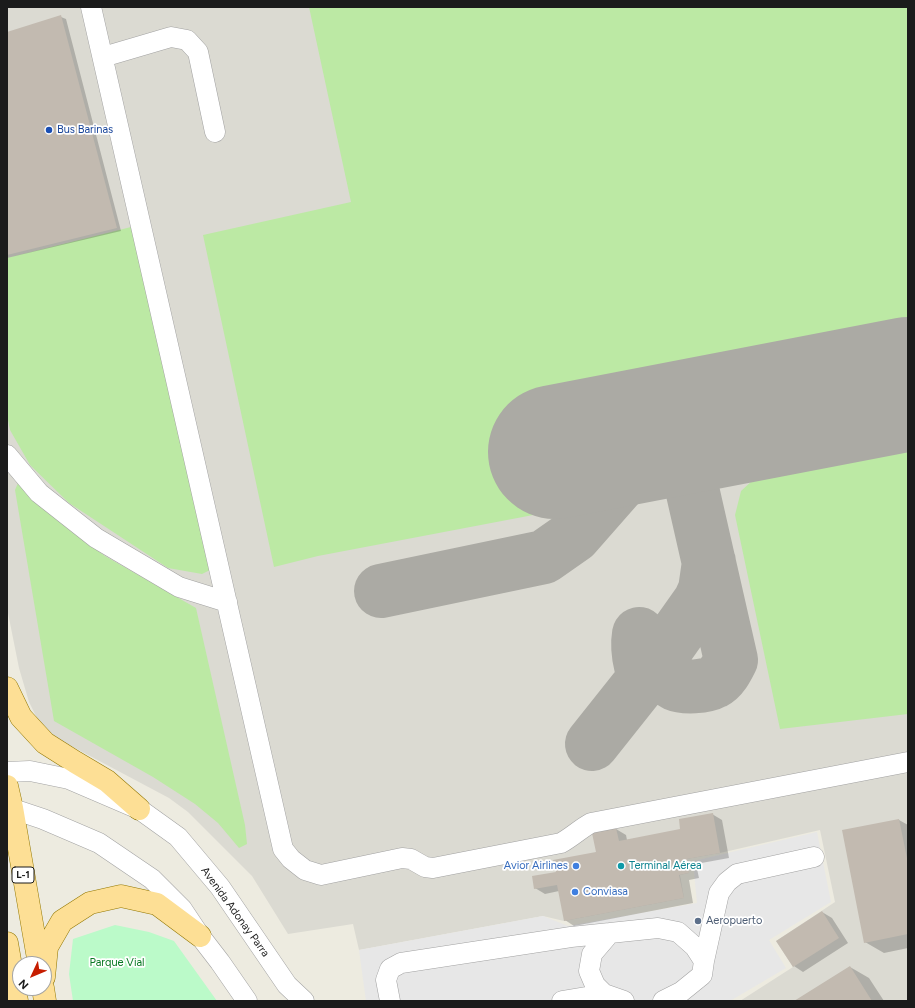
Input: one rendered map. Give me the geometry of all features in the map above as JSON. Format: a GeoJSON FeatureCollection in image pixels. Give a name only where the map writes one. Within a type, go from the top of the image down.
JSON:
{"type":"FeatureCollection","features":[{"type":"Feature","properties":{"kind":"main road"},"geometry":{"type":"LineString","coordinates":[[7,688],[20,717],[45,743],[107,781],[139,809]]}},
{"type":"Feature","properties":{"kind":"main road","name":"L-1"},"geometry":{"type":"LineString","coordinates":[[7,786],[38,956]]}},
{"type":"Feature","properties":{"kind":"main road"},"geometry":{"type":"LineString","coordinates":[[46,956],[47,948],[62,921],[90,903],[122,896],[157,904],[200,936]]}},
{"type":"Feature","properties":{"kind":"main road"},"geometry":{"type":"LineString","coordinates":[[7,944],[12,982]]}},
{"type":"Feature","properties":{"kind":"street"},"geometry":{"type":"LineString","coordinates":[[91,7],[283,849],[291,859],[305,870],[320,875],[402,858],[410,859],[425,867],[433,868],[561,843],[591,822],[908,762]]}},
{"type":"Feature","properties":{"kind":"street"},"geometry":{"type":"LineString","coordinates":[[103,58],[171,37],[187,40],[198,52],[215,132]]}},
{"type":"Feature","properties":{"kind":"street"},"geometry":{"type":"LineString","coordinates":[[7,455],[39,493],[96,538],[179,587],[227,602]]}},
{"type":"Feature","properties":{"kind":"street","name":"Avenida Adonay Parra"},"geometry":{"type":"LineString","coordinates":[[7,772],[30,771],[70,779],[139,809],[178,837],[220,887],[287,985],[304,1001]]}},
{"type":"Feature","properties":{"kind":"street"},"geometry":{"type":"LineString","coordinates":[[10,807],[43,819],[99,843],[146,874],[182,909],[247,1001]]}},
{"type":"Feature","properties":{"kind":"street"},"geometry":{"type":"LineString","coordinates":[[692,1001],[703,968],[719,893],[727,882],[737,874],[814,858]]}},
{"type":"Feature","properties":{"kind":"street"},"geometry":{"type":"LineString","coordinates":[[390,1001],[386,980],[390,969],[401,964],[571,936],[658,928],[678,932],[696,946],[703,968]]}},
{"type":"Feature","properties":{"kind":"street"},"geometry":{"type":"LineString","coordinates":[[610,933],[592,954],[589,971],[595,985],[604,994],[624,1001]]}},
{"type":"Feature","properties":{"kind":"street"},"geometry":{"type":"LineString","coordinates":[[663,1001],[681,992],[703,968]]}},
{"type":"Feature","properties":{"kind":"street"},"geometry":{"type":"LineString","coordinates":[[562,1001],[604,994]]}},
{"type":"Feature","properties":{"kind":"shaded area"},"geometry":{"type":"Polygon","coordinates":[[[7,7],[908,7],[908,1001],[740,1001],[793,967],[776,941],[835,902],[820,830],[687,859],[689,873],[680,875],[684,898],[564,921],[543,916],[359,950],[353,924],[288,934],[252,876],[188,812],[169,798],[58,739],[41,726],[29,702],[19,668],[7,608],[7,7]]]}},
{"type":"Feature","properties":{"kind":"shaded area","name":"Aeropuerto"},"geometry":{"type":"Polygon","coordinates":[[[817,832],[831,902],[769,940],[786,968],[730,1001],[366,1001],[359,950],[543,916],[568,926],[697,903],[693,861],[817,832]]]}},
{"type":"Feature","properties":{"kind":"green space"},"geometry":{"type":"Polygon","coordinates":[[[309,7],[908,7],[908,325],[533,399],[549,512],[318,556],[274,567],[203,235],[351,202],[309,7]]]}},
{"type":"Feature","properties":{"kind":"green space"},"geometry":{"type":"Polygon","coordinates":[[[135,226],[216,567],[202,574],[168,568],[69,503],[30,465],[10,430],[7,415],[7,258],[135,226]]]}},
{"type":"Feature","properties":{"kind":"green space"},"geometry":{"type":"Polygon","coordinates":[[[908,448],[908,714],[780,729],[735,515],[741,491],[764,470],[908,448]]]}},
{"type":"Feature","properties":{"kind":"green space"},"geometry":{"type":"Polygon","coordinates":[[[18,483],[67,528],[105,556],[196,608],[245,825],[247,844],[239,848],[218,823],[195,804],[153,777],[54,721],[15,490],[18,483]]]}},
{"type":"Feature","properties":{"kind":"green space","name":"Parque Vial"},"geometry":{"type":"Polygon","coordinates":[[[115,925],[149,932],[174,941],[217,1001],[73,1001],[69,974],[73,939],[115,925]]]}},
{"type":"Feature","properties":{"kind":"building","name":"Bus Barinas"},"geometry":{"type":"Polygon","coordinates":[[[61,15],[117,228],[7,255],[7,32],[61,15]]]}},
{"type":"Feature","properties":{"kind":"building","name":"Terminal Aérea"},"geometry":{"type":"Polygon","coordinates":[[[713,813],[720,853],[687,859],[689,873],[679,875],[684,898],[564,921],[557,885],[534,889],[532,876],[556,872],[553,860],[596,852],[592,833],[616,828],[619,841],[680,829],[679,819],[713,813]]]}},
{"type":"Feature","properties":{"kind":"building"},"geometry":{"type":"Polygon","coordinates":[[[899,819],[908,863],[908,934],[864,943],[842,830],[899,819]]]}},
{"type":"Feature","properties":{"kind":"building"},"geometry":{"type":"Polygon","coordinates":[[[822,911],[839,938],[793,967],[776,941],[822,911]]]}},
{"type":"Feature","properties":{"kind":"building"},"geometry":{"type":"Polygon","coordinates":[[[850,966],[872,1001],[794,1001],[850,966]]]}},
{"type":"Feature","properties":{"kind":"taxiway"},"geometry":{"type":"LineString","coordinates":[[639,634],[638,650],[641,666],[654,666],[663,676],[675,684],[689,686],[710,684],[719,678],[726,669],[731,660],[693,493],[691,477],[692,469],[703,446],[720,428],[742,418],[769,411]]}},
{"type":"Feature","properties":{"kind":"taxiway"},"geometry":{"type":"LineString","coordinates":[[381,591],[544,557],[574,536],[664,432]]}},
{"type":"Feature","properties":{"kind":"taxiway"},"geometry":{"type":"LineString","coordinates":[[592,744],[654,666],[700,601],[705,590],[709,562]]}},
{"type":"Feature","properties":{"kind":"runway"},"geometry":{"type":"LineString","coordinates":[[555,452],[908,384]]}},
{"type":"Feature","properties":{"kind":"place","name":"Bus Barinas"},"geometry":{"type":"Point","coordinates":[49,130]}},
{"type":"Feature","properties":{"kind":"place","name":"Avior Airlines"},"geometry":{"type":"Point","coordinates":[576,866]}},
{"type":"Feature","properties":{"kind":"place","name":"Terminal Aérea"},"geometry":{"type":"Point","coordinates":[621,866]}},
{"type":"Feature","properties":{"kind":"place","name":"Conviasa"},"geometry":{"type":"Point","coordinates":[575,892]}},
{"type":"Feature","properties":{"kind":"place","name":"Aeropuerto"},"geometry":{"type":"Point","coordinates":[698,921]}}]}
